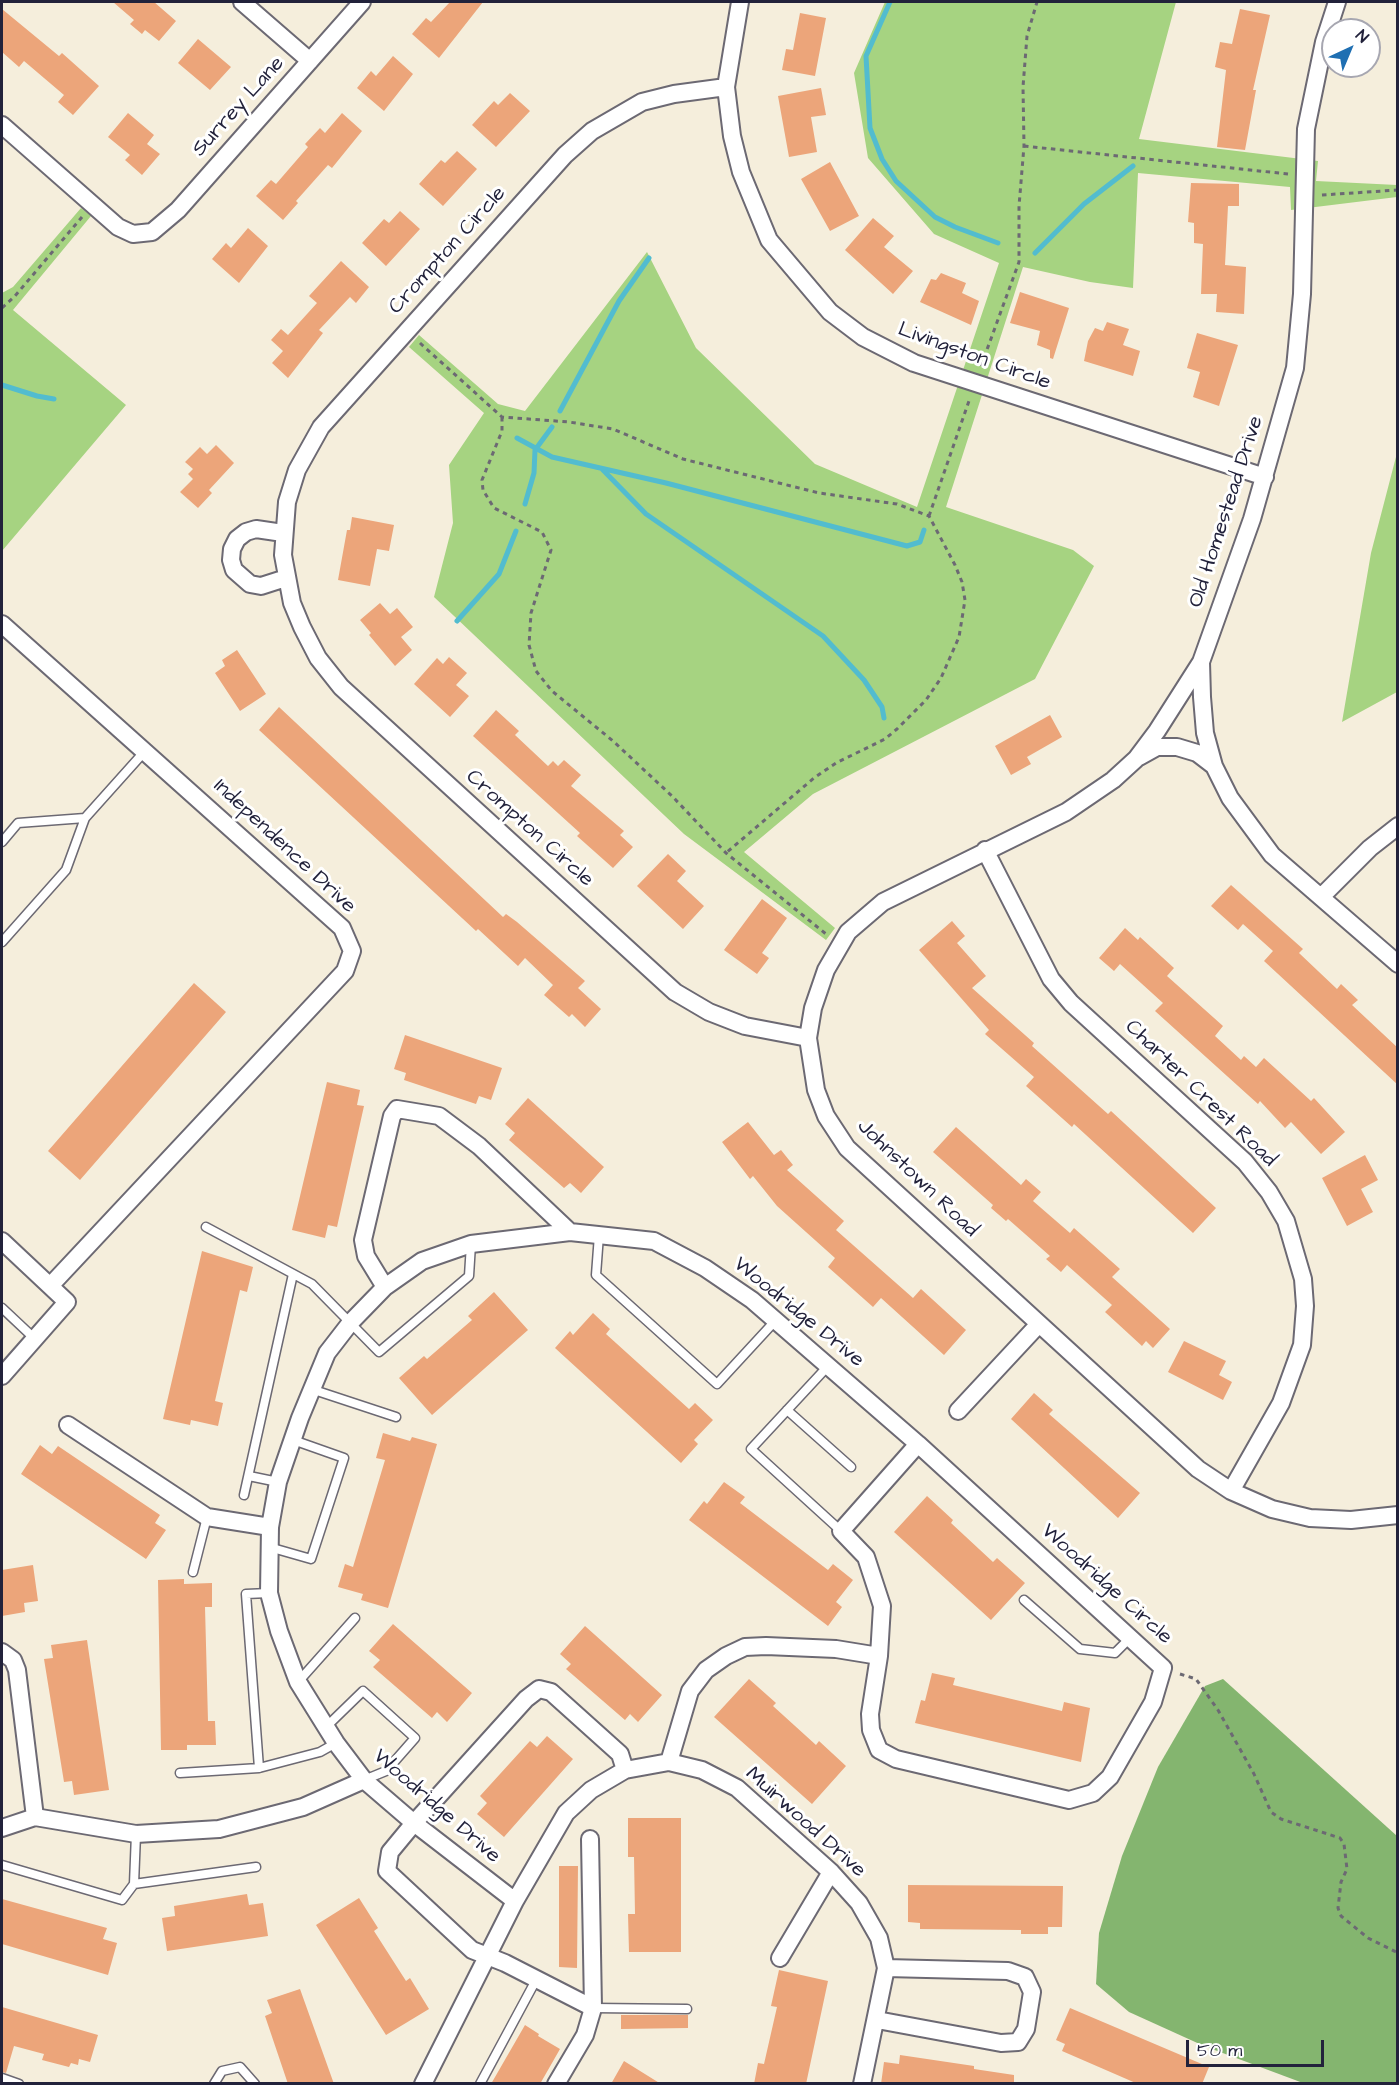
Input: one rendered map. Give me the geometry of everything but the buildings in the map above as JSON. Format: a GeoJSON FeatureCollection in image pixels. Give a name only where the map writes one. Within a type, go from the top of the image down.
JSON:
{"type":"FeatureCollection","features":[{"type":"Feature","properties":{"kind":"street"},"geometry":{"type":"LineString","coordinates":[[243,2],[310,61]]}},
{"type":"Feature","properties":{"kind":"street","name":"Surrey Lane"},"geometry":{"type":"LineString","coordinates":[[92,205],[118,227],[133,234],[152,232],[163,225],[362,2]]}},
{"type":"Feature","properties":{"kind":"street","name":"Livingston Circle"},"geometry":{"type":"LineString","coordinates":[[740,2],[726,87],[732,136],[745,182],[770,240],[815,297],[845,325],[888,351],[974,385],[1265,477]]}},
{"type":"Feature","properties":{"kind":"street","name":"Old Homestead Drive"},"geometry":{"type":"LineString","coordinates":[[1337,2],[1324,42],[1306,129],[1302,294],[1295,368],[1265,477],[1201,662],[1206,733],[1214,766],[1230,798],[1272,855],[1398,964]]}},
{"type":"Feature","properties":{"kind":"street","name":"Crompton Circle"},"geometry":{"type":"LineString","coordinates":[[726,87],[674,93],[642,102],[592,130],[544,178],[321,427],[297,470],[287,502],[283,533],[286,578],[292,603],[302,627],[318,658],[341,687],[675,992],[709,1012],[745,1026],[808,1038]]}},
{"type":"Feature","properties":{"kind":"street"},"geometry":{"type":"LineString","coordinates":[[2,125],[92,205]]}},
{"type":"Feature","properties":{"kind":"street"},"geometry":{"type":"LineString","coordinates":[[283,533],[256,529],[246,532],[232,549],[231,560],[234,570],[250,584],[261,586],[286,578]]}},
{"type":"Feature","properties":{"kind":"street","name":"Independence Drive"},"geometry":{"type":"LineString","coordinates":[[2,624],[342,928],[352,951],[345,971],[50,1286]]}},
{"type":"Feature","properties":{"kind":"street","name":"Johnstown Road"},"geometry":{"type":"LineString","coordinates":[[1201,662],[1136,759],[1113,780],[1066,812],[883,902],[848,932],[826,970],[816,999],[808,1038],[816,1090],[826,1116],[847,1148],[1198,1469],[1232,1491],[1272,1509],[1310,1518],[1350,1520],[1398,1515]]}},
{"type":"Feature","properties":{"kind":"street"},"geometry":{"type":"LineString","coordinates":[[1136,759],[1157,747],[1177,747],[1197,753],[1214,766]]}},
{"type":"Feature","properties":{"kind":"street"},"geometry":{"type":"LineString","coordinates":[[1321,897],[1370,848],[1398,826]]}},
{"type":"Feature","properties":{"kind":"street","name":"Charter Crest Road"},"geometry":{"type":"LineString","coordinates":[[985,850],[1051,979],[1071,1003],[1245,1162],[1269,1192],[1286,1221],[1303,1279],[1305,1316],[1302,1345],[1281,1403],[1232,1491]]}},
{"type":"Feature","properties":{"kind":"street"},"geometry":{"type":"LineString","coordinates":[[385,1287],[366,1256],[363,1240],[392,1116],[397,1109],[439,1116],[478,1146],[570,1232]]}},
{"type":"Feature","properties":{"kind":"street","name":"Woodridge Drive"},"geometry":{"type":"LineString","coordinates":[[515,1901],[414,1823],[364,1780],[336,1743],[298,1682],[279,1631],[269,1593],[270,1527],[278,1482],[311,1388],[327,1353],[351,1322],[385,1287],[422,1262],[471,1244],[570,1232],[654,1241],[705,1268],[777,1320],[918,1444]]}},
{"type":"Feature","properties":{"kind":"street"},"geometry":{"type":"LineString","coordinates":[[2,1241],[67,1302],[2,1376]]}},
{"type":"Feature","properties":{"kind":"street"},"geometry":{"type":"LineString","coordinates":[[958,1411],[1039,1324]]}},
{"type":"Feature","properties":{"kind":"street"},"geometry":{"type":"LineString","coordinates":[[68,1425],[207,1517],[270,1527]]}},
{"type":"Feature","properties":{"kind":"street"},"geometry":{"type":"LineString","coordinates":[[840,1531],[918,1444]]}},
{"type":"Feature","properties":{"kind":"street","name":"Woodridge Circle"},"geometry":{"type":"LineString","coordinates":[[840,1531],[866,1557],[882,1606],[879,1656],[870,1714],[871,1730],[879,1750],[896,1760],[1069,1800],[1093,1793],[1110,1777],[1153,1702],[1163,1668],[918,1444]]}},
{"type":"Feature","properties":{"kind":"street"},"geometry":{"type":"LineString","coordinates":[[669,1762],[690,1691],[706,1670],[726,1656],[745,1647],[766,1646],[836,1650],[879,1656]]}},
{"type":"Feature","properties":{"kind":"street"},"geometry":{"type":"LineString","coordinates":[[2,1652],[13,1660],[17,1670],[35,1817]]}},
{"type":"Feature","properties":{"kind":"street"},"geometry":{"type":"LineString","coordinates":[[593,2008],[506,1963],[472,1950],[387,1871],[390,1852],[414,1823],[526,1699],[539,1689],[551,1692],[620,1754],[625,1770]]}},
{"type":"Feature","properties":{"kind":"street","name":"Muirwood Drive"},"geometry":{"type":"LineString","coordinates":[[423,2084],[515,1901],[566,1813],[591,1790],[625,1770],[669,1762],[702,1770],[737,1788],[831,1872],[859,1903],[879,1938],[886,1968],[862,2084]]}},
{"type":"Feature","properties":{"kind":"street"},"geometry":{"type":"LineString","coordinates":[[2,1828],[35,1817],[136,1834],[219,1829],[303,1807],[364,1780]]}},
{"type":"Feature","properties":{"kind":"street"},"geometry":{"type":"LineString","coordinates":[[556,2084],[585,2035],[593,2008],[590,1839]]}},
{"type":"Feature","properties":{"kind":"street"},"geometry":{"type":"LineString","coordinates":[[780,1958],[831,1872]]}},
{"type":"Feature","properties":{"kind":"street"},"geometry":{"type":"LineString","coordinates":[[876,2020],[1001,2043],[1018,2042],[1026,2029],[1032,1992],[1025,1977],[1008,1971],[886,1968]]}},
{"type":"Feature","properties":{"kind":"lane"},"geometry":{"type":"LineString","coordinates":[[2,942],[66,870],[85,818],[145,751]]}},
{"type":"Feature","properties":{"kind":"lane"},"geometry":{"type":"LineString","coordinates":[[2,842],[18,823],[85,818]]}},
{"type":"Feature","properties":{"kind":"lane"},"geometry":{"type":"LineString","coordinates":[[206,1227],[312,1284],[379,1352],[469,1276],[471,1244]]}},
{"type":"Feature","properties":{"kind":"lane"},"geometry":{"type":"LineString","coordinates":[[599,1235],[596,1275],[717,1384],[777,1320]]}},
{"type":"Feature","properties":{"kind":"lane"},"geometry":{"type":"LineString","coordinates":[[244,1495],[293,1274]]}},
{"type":"Feature","properties":{"kind":"lane"},"geometry":{"type":"LineString","coordinates":[[2,1308],[35,1339]]}},
{"type":"Feature","properties":{"kind":"lane"},"geometry":{"type":"LineString","coordinates":[[829,1364],[751,1449],[840,1531]]}},
{"type":"Feature","properties":{"kind":"lane"},"geometry":{"type":"LineString","coordinates":[[311,1388],[396,1417]]}},
{"type":"Feature","properties":{"kind":"lane"},"geometry":{"type":"LineString","coordinates":[[787,1410],[851,1467]]}},
{"type":"Feature","properties":{"kind":"lane"},"geometry":{"type":"LineString","coordinates":[[269,1547],[311,1559],[344,1458],[293,1440]]}},
{"type":"Feature","properties":{"kind":"lane"},"geometry":{"type":"LineString","coordinates":[[249,1476],[278,1482]]}},
{"type":"Feature","properties":{"kind":"lane"},"geometry":{"type":"LineString","coordinates":[[193,1572],[207,1517]]}},
{"type":"Feature","properties":{"kind":"lane"},"geometry":{"type":"LineString","coordinates":[[259,1768],[246,1594],[269,1593]]}},
{"type":"Feature","properties":{"kind":"lane"},"geometry":{"type":"LineString","coordinates":[[1024,1600],[1080,1649],[1115,1653],[1130,1638]]}},
{"type":"Feature","properties":{"kind":"lane"},"geometry":{"type":"LineString","coordinates":[[298,1682],[355,1618]]}},
{"type":"Feature","properties":{"kind":"lane"},"geometry":{"type":"LineString","coordinates":[[326,1727],[363,1691],[415,1738],[386,1771],[364,1780]]}},
{"type":"Feature","properties":{"kind":"lane"},"geometry":{"type":"LineString","coordinates":[[180,1773],[259,1768],[320,1752],[336,1743]]}},
{"type":"Feature","properties":{"kind":"lane"},"geometry":{"type":"LineString","coordinates":[[2,1865],[122,1900],[134,1884],[136,1834]]}},
{"type":"Feature","properties":{"kind":"lane"},"geometry":{"type":"LineString","coordinates":[[134,1884],[256,1867]]}},
{"type":"Feature","properties":{"kind":"lane"},"geometry":{"type":"LineString","coordinates":[[480,2084],[536,1980]]}},
{"type":"Feature","properties":{"kind":"lane"},"geometry":{"type":"LineString","coordinates":[[593,2008],[687,2008]]}},
{"type":"Feature","properties":{"kind":"lane"},"geometry":{"type":"LineString","coordinates":[[214,2084],[222,2072],[240,2067],[255,2084]]}},
{"type":"Feature","properties":{"kind":"lane"},"geometry":{"type":"LineString","coordinates":[[2,2078],[19,2084]]}},
{"type":"Feature","properties":{"kind":"path"},"geometry":{"type":"LineString","coordinates":[[929,516],[1018,262],[1019,206],[1024,146],[1024,65],[1027,36],[1037,2]]}},
{"type":"Feature","properties":{"kind":"path"},"geometry":{"type":"LineString","coordinates":[[1024,146],[1289,174],[1317,196],[1398,190]]}},
{"type":"Feature","properties":{"kind":"path"},"geometry":{"type":"LineString","coordinates":[[2,308],[15,296],[92,205]]}},
{"type":"Feature","properties":{"kind":"path"},"geometry":{"type":"LineString","coordinates":[[408,331],[502,417],[559,421],[613,429],[694,462],[819,493],[897,504],[929,516],[955,565],[962,582],[964,600],[959,637],[941,678],[926,700],[885,739],[836,763],[814,778],[726,853]]}},
{"type":"Feature","properties":{"kind":"path"},"geometry":{"type":"LineString","coordinates":[[502,417],[502,431],[482,480],[483,490],[494,508],[542,532],[551,550],[531,613],[529,645],[536,671],[552,690],[613,741],[657,782],[726,853],[786,898],[839,945]]}},
{"type":"Feature","properties":{"kind":"path"},"geometry":{"type":"LineString","coordinates":[[1163,1668],[1196,1679],[1218,1710],[1254,1774],[1271,1812],[1281,1819],[1340,1838],[1344,1844],[1347,1869],[1341,1882],[1338,1908],[1341,1916],[1368,1938],[1398,1953]]}},
{"type":"Feature","properties":{"kind":"green space"},"geometry":{"type":"Polygon","coordinates":[[[885,2],[1176,2],[1139,139],[1318,161],[1316,181],[1397,185],[1397,197],[1291,210],[1290,187],[1138,173],[1133,288],[1090,282],[1023,267],[946,507],[1073,550],[1094,566],[1035,679],[813,794],[744,852],[835,928],[826,940],[684,834],[434,597],[453,523],[449,465],[484,413],[409,347],[419,335],[498,404],[525,411],[647,252],[696,348],[815,464],[917,507],[999,263],[934,234],[868,158],[854,73],[885,2]]]}},
{"type":"Feature","properties":{"kind":"green space"},"geometry":{"type":"Polygon","coordinates":[[[81,208],[91,216],[13,310],[126,405],[2,551],[2,293],[13,287],[81,208]]]}},
{"type":"Feature","properties":{"kind":"green space"},"geometry":{"type":"Polygon","coordinates":[[[1397,453],[1397,692],[1342,722],[1371,553],[1397,453]]]}},
{"type":"Feature","properties":{"kind":"green space"},"geometry":{"type":"Polygon","coordinates":[[[1223,1679],[1397,1836],[1397,2083],[1303,2083],[1204,2046],[1129,2012],[1096,1984],[1099,1933],[1122,1856],[1158,1767],[1205,1686],[1223,1679]]]}},
{"type":"Feature","properties":{"kind":"waterway"},"geometry":{"type":"LineString","coordinates":[[890,2],[866,56],[870,128],[882,159],[896,181],[935,217],[998,243]]}},
{"type":"Feature","properties":{"kind":"waterway"},"geometry":{"type":"LineString","coordinates":[[1035,253],[1084,204],[1133,166]]}},
{"type":"Feature","properties":{"kind":"waterway"},"geometry":{"type":"LineString","coordinates":[[560,411],[619,301],[649,258]]}},
{"type":"Feature","properties":{"kind":"waterway"},"geometry":{"type":"LineString","coordinates":[[2,385],[54,399]]}},
{"type":"Feature","properties":{"kind":"waterway"},"geometry":{"type":"LineString","coordinates":[[525,504],[534,473],[535,450],[552,427]]}},
{"type":"Feature","properties":{"kind":"waterway"},"geometry":{"type":"LineString","coordinates":[[517,438],[552,457],[666,483],[907,546],[920,542],[924,530]]}},
{"type":"Feature","properties":{"kind":"waterway"},"geometry":{"type":"LineString","coordinates":[[603,470],[646,514],[823,636],[864,680],[882,707],[884,718]]}},
{"type":"Feature","properties":{"kind":"waterway"},"geometry":{"type":"LineString","coordinates":[[457,621],[499,574],[516,531]]}}]}
